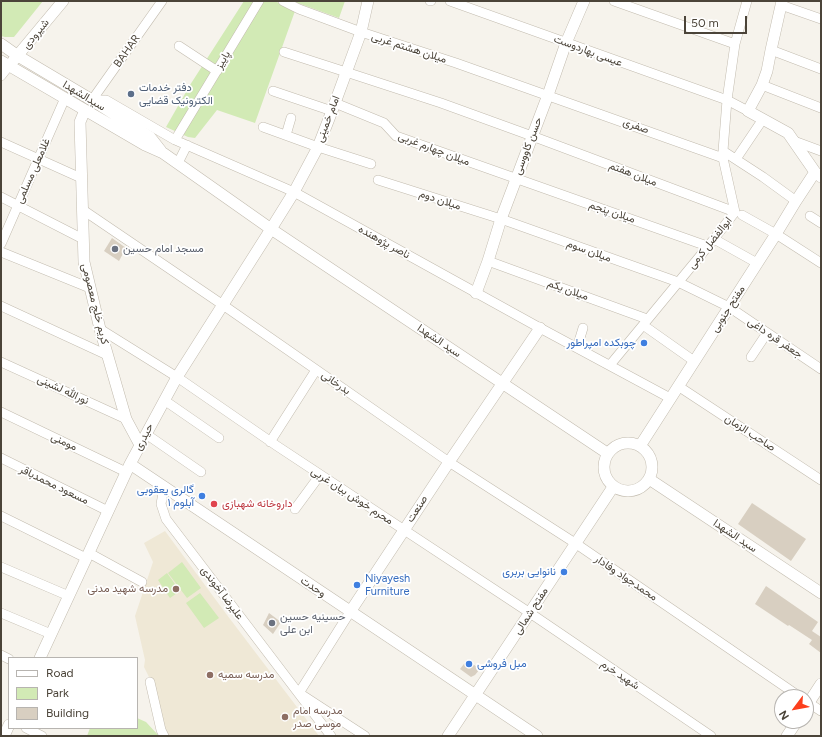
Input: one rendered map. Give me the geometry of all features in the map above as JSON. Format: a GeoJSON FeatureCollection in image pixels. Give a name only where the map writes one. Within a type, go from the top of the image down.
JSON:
{"type":"FeatureCollection","features":[{"type":"Feature","properties":{"kind":"street","name":"شیرودی"},"geometry":{"type":"LineString","coordinates":[[5,64],[18,56],[63,1]]}},
{"type":"Feature","properties":{"kind":"street","name":"BAHAR"},"geometry":{"type":"LineString","coordinates":[[92,100],[162,1]]}},
{"type":"Feature","properties":{"kind":"street","name":"پاییز"},"geometry":{"type":"LineString","coordinates":[[175,140],[259,1]]}},
{"type":"Feature","properties":{"kind":"street","name":"میلان هشتم غربی"},"geometry":{"type":"LineString","coordinates":[[283,1],[299,10],[361,32],[548,95]]}},
{"type":"Feature","properties":{"kind":"street","name":"امام خمینی"},"geometry":{"type":"LineString","coordinates":[[271,229],[294,192],[318,147],[361,32],[368,1]]}},
{"type":"Feature","properties":{"kind":"street","name":"عیسی بهاردوست"},"geometry":{"type":"LineString","coordinates":[[450,1],[727,100],[748,111]]}},
{"type":"Feature","properties":{"kind":"street","name":"حسن کاووسی"},"geometry":{"type":"LineString","coordinates":[[476,293],[501,219],[566,43],[584,1]]}},
{"type":"Feature","properties":{"kind":"street"},"geometry":{"type":"LineString","coordinates":[[614,1],[735,44]]}},
{"type":"Feature","properties":{"kind":"street","name":"ابوالفضل کرمی"},"geometry":{"type":"LineString","coordinates":[[610,365],[707,246],[738,214],[723,154],[727,100],[735,44],[745,1]]}},
{"type":"Feature","properties":{"kind":"street"},"geometry":{"type":"LineString","coordinates":[[818,174],[788,133],[748,111],[762,85],[767,71],[781,3],[821,19]]}},
{"type":"Feature","properties":{"kind":"street","name":"سیدالشهدا"},"geometry":{"type":"LineString","coordinates":[[1,44],[150,137],[163,153]]}},
{"type":"Feature","properties":{"kind":"street"},"geometry":{"type":"LineString","coordinates":[[179,46],[217,71]]}},
{"type":"Feature","properties":{"kind":"street"},"geometry":{"type":"LineString","coordinates":[[771,50],[821,69]]}},
{"type":"Feature","properties":{"kind":"street","name":"میلان هفتم"},"geometry":{"type":"LineString","coordinates":[[284,52],[441,103],[738,214],[776,234],[821,264]]}},
{"type":"Feature","properties":{"kind":"street","name":"سیدالشهدا"},"geometry":{"type":"LineString","coordinates":[[5,64],[145,145],[163,153],[271,229]]}},
{"type":"Feature","properties":{"kind":"street"},"geometry":{"type":"LineString","coordinates":[[1,76],[5,64]]}},
{"type":"Feature","properties":{"kind":"street"},"geometry":{"type":"LineString","coordinates":[[762,85],[821,108]]}},
{"type":"Feature","properties":{"kind":"street","name":"میلان چهارم غربی"},"geometry":{"type":"LineString","coordinates":[[273,91],[384,122],[396,136],[516,179]]}},
{"type":"Feature","properties":{"kind":"street","name":"صفری"},"geometry":{"type":"LineString","coordinates":[[548,95],[736,159],[796,201]]}},
{"type":"Feature","properties":{"kind":"street","name":"غلامعلی مسلمی"},"geometry":{"type":"LineString","coordinates":[[1,244],[65,98]]}},
{"type":"Feature","properties":{"kind":"street","name":"ناصر پژوهنده"},"geometry":{"type":"LineString","coordinates":[[92,100],[106,100],[175,140],[294,192],[670,398]]}},
{"type":"Feature","properties":{"kind":"street","name":"کریم خلج معصومی"},"geometry":{"type":"LineString","coordinates":[[85,110],[80,122],[84,262],[100,329],[126,419],[140,445]]}},
{"type":"Feature","properties":{"kind":"street"},"geometry":{"type":"LineString","coordinates":[[286,135],[291,118]]}},
{"type":"Feature","properties":{"kind":"street"},"geometry":{"type":"LineString","coordinates":[[736,159],[763,119]]}},
{"type":"Feature","properties":{"kind":"street"},"geometry":{"type":"LineString","coordinates":[[263,127],[371,164]]}},
{"type":"Feature","properties":{"kind":"street"},"geometry":{"type":"LineString","coordinates":[[794,141],[821,151]]}},
{"type":"Feature","properties":{"kind":"street"},"geometry":{"type":"LineString","coordinates":[[1,142],[81,178]]}},
{"type":"Feature","properties":{"kind":"street"},"geometry":{"type":"LineString","coordinates":[[178,164],[187,145]]}},
{"type":"Feature","properties":{"kind":"street","name":"مفتح جنوبی"},"geometry":{"type":"LineString","coordinates":[[640,446],[796,201],[818,174]]}},
{"type":"Feature","properties":{"kind":"street","name":"میلان پنجم"},"geometry":{"type":"LineString","coordinates":[[516,179],[707,246]]}},
{"type":"Feature","properties":{"kind":"street","name":"میلان دوم"},"geometry":{"type":"LineString","coordinates":[[378,180],[501,219]]}},
{"type":"Feature","properties":{"kind":"street"},"geometry":{"type":"LineString","coordinates":[[1,197],[83,240]]}},
{"type":"Feature","properties":{"kind":"street","name":"بدرخانی"},"geometry":{"type":"LineString","coordinates":[[83,210],[449,462]]}},
{"type":"Feature","properties":{"kind":"street"},"geometry":{"type":"LineString","coordinates":[[810,216],[821,223]]}},
{"type":"Feature","properties":{"kind":"street","name":"میلان سوم"},"geometry":{"type":"LineString","coordinates":[[501,219],[678,282],[729,307]]}},
{"type":"Feature","properties":{"kind":"street","name":"حیدری"},"geometry":{"type":"LineString","coordinates":[[40,657],[128,468],[164,400],[271,229]]}},
{"type":"Feature","properties":{"kind":"street","name":"سید الشهدا"},"geometry":{"type":"LineString","coordinates":[[271,229],[607,453]]}},
{"type":"Feature","properties":{"kind":"street"},"geometry":{"type":"LineString","coordinates":[[714,239],[757,263]]}},
{"type":"Feature","properties":{"kind":"street"},"geometry":{"type":"LineString","coordinates":[[1,252],[90,288]]}},
{"type":"Feature","properties":{"kind":"street","name":"میلان یکم"},"geometry":{"type":"LineString","coordinates":[[488,261],[645,322],[694,361]]}},
{"type":"Feature","properties":{"kind":"street"},"geometry":{"type":"LineString","coordinates":[[1,306],[107,355]]}},
{"type":"Feature","properties":{"kind":"street","name":"جعفر قره داغی"},"geometry":{"type":"LineString","coordinates":[[729,307],[821,369]]}},
{"type":"Feature","properties":{"kind":"street","name":"صنعت"},"geometry":{"type":"LineString","coordinates":[[299,693],[404,530],[540,328]]}},
{"type":"Feature","properties":{"kind":"street"},"geometry":{"type":"LineString","coordinates":[[577,348],[583,328]]}},
{"type":"Feature","properties":{"kind":"street","name":"محرم خوش بیان غربی"},"geometry":{"type":"LineString","coordinates":[[100,329],[177,377],[270,442],[530,613]]}},
{"type":"Feature","properties":{"kind":"street"},"geometry":{"type":"LineString","coordinates":[[752,357],[767,333]]}},
{"type":"Feature","properties":{"kind":"street","name":"نورالله لشینی"},"geometry":{"type":"LineString","coordinates":[[1,362],[126,419]]}},
{"type":"Feature","properties":{"kind":"street"},"geometry":{"type":"LineString","coordinates":[[270,442],[316,370]]}},
{"type":"Feature","properties":{"kind":"street","name":"صاحب الزمان"},"geometry":{"type":"LineString","coordinates":[[678,386],[821,480]]}},
{"type":"Feature","properties":{"kind":"street"},"geometry":{"type":"LineString","coordinates":[[164,400],[219,438]]}},
{"type":"Feature","properties":{"kind":"street","name":"مومنی"},"geometry":{"type":"LineString","coordinates":[[1,412],[128,468]]}},
{"type":"Feature","properties":{"kind":"street"},"geometry":{"type":"LineString","coordinates":[[146,434],[201,472]]}},
{"type":"Feature","properties":{"kind":"street"},"geometry":{"type":"LineString","coordinates":[[626,442],[640,446],[650,457],[652,464],[649,479],[637,490],[620,490],[613,487],[604,475],[603,467],[607,453],[618,444],[626,442]]}},
{"type":"Feature","properties":{"kind":"street","name":"مسعود محمدباقر"},"geometry":{"type":"LineString","coordinates":[[1,458],[108,511]]}},
{"type":"Feature","properties":{"kind":"street","name":"محمدجواد وفادار"},"geometry":{"type":"LineString","coordinates":[[449,462],[575,543],[786,689]]}},
{"type":"Feature","properties":{"kind":"street","name":"وحدت"},"geometry":{"type":"LineString","coordinates":[[128,468],[164,487],[537,736]]}},
{"type":"Feature","properties":{"kind":"street"},"geometry":{"type":"LineString","coordinates":[[295,509],[320,475]]}},
{"type":"Feature","properties":{"kind":"street","name":"سید الشهدا"},"geometry":{"type":"LineString","coordinates":[[649,479],[821,593]]}},
{"type":"Feature","properties":{"kind":"street","name":"علیرضا آخوندی"},"geometry":{"type":"LineString","coordinates":[[164,487],[161,504],[166,519],[331,736]]}},
{"type":"Feature","properties":{"kind":"street","name":"مفتح شمالی"},"geometry":{"type":"LineString","coordinates":[[448,736],[613,487]]}},
{"type":"Feature","properties":{"kind":"street"},"geometry":{"type":"LineString","coordinates":[[1,516],[142,582]]}},
{"type":"Feature","properties":{"kind":"street"},"geometry":{"type":"LineString","coordinates":[[1,567],[69,596]]}},
{"type":"Feature","properties":{"kind":"street"},"geometry":{"type":"LineString","coordinates":[[1,613],[51,634]]}},
{"type":"Feature","properties":{"kind":"street","name":"شهید خرم"},"geometry":{"type":"LineString","coordinates":[[530,613],[711,736]]}},
{"type":"Feature","properties":{"kind":"street"},"geometry":{"type":"LineString","coordinates":[[150,682],[164,736]]}},
{"type":"Feature","properties":{"kind":"street"},"geometry":{"type":"LineString","coordinates":[[814,692],[821,684]]}},
{"type":"Feature","properties":{"kind":"street","name":"علیرضا آخوندی"},"geometry":{"type":"LineString","coordinates":[[299,693],[365,736]]}},
{"type":"Feature","properties":{"kind":"street"},"geometry":{"type":"LineString","coordinates":[[28,729],[42,736]]}},
{"type":"Feature","properties":{"kind":"shaded area"},"geometry":{"type":"Polygon","coordinates":[[[165,531],[319,736],[168,736],[149,677],[144,667],[145,660],[135,616],[153,562],[144,543],[165,531]]]}},
{"type":"Feature","properties":{"kind":"green space"},"geometry":{"type":"Polygon","coordinates":[[[1,1],[43,1],[14,37],[5,37],[1,36],[1,1]]]}},
{"type":"Feature","properties":{"kind":"green space"},"geometry":{"type":"Polygon","coordinates":[[[244,1],[275,1],[295,11],[255,123],[217,110],[195,138],[188,137],[166,127],[190,85],[244,1]]]}},
{"type":"Feature","properties":{"kind":"green space"},"geometry":{"type":"Polygon","coordinates":[[[345,1],[339,18],[295,2],[345,1]]]}},
{"type":"Feature","properties":{"kind":"green space"},"geometry":{"type":"Polygon","coordinates":[[[182,562],[201,588],[187,598],[168,573],[182,562]]]}},
{"type":"Feature","properties":{"kind":"green space"},"geometry":{"type":"Polygon","coordinates":[[[167,573],[180,591],[170,598],[158,580],[167,573]]]}},
{"type":"Feature","properties":{"kind":"green space"},"geometry":{"type":"Polygon","coordinates":[[[200,593],[219,618],[204,628],[186,603],[200,593]]]}},
{"type":"Feature","properties":{"kind":"green space"},"geometry":{"type":"Polygon","coordinates":[[[138,718],[146,722],[159,736],[87,736],[90,729],[138,729],[138,718]]]}},
{"type":"Feature","properties":{"kind":"building","name":"مسجد امام حسین"},"geometry":{"type":"Polygon","coordinates":[[[112,238],[126,248],[119,261],[104,251],[112,238]]]}},
{"type":"Feature","properties":{"kind":"building"},"geometry":{"type":"Polygon","coordinates":[[[752,503],[806,539],[791,561],[738,524],[752,503]]]}},
{"type":"Feature","properties":{"kind":"building"},"geometry":{"type":"Polygon","coordinates":[[[766,586],[818,622],[812,631],[821,637],[821,653],[809,644],[812,640],[755,604],[766,586]]]}},
{"type":"Feature","properties":{"kind":"building","name":"حسینیه حسین ابن علی"},"geometry":{"type":"Polygon","coordinates":[[[269,613],[281,622],[273,634],[263,625],[269,613]]]}},
{"type":"Feature","properties":{"kind":"building","name":"مبل فروشی"},"geometry":{"type":"Polygon","coordinates":[[[467,660],[480,669],[471,677],[460,669],[467,660]]]}},
{"type":"Feature","properties":{"kind":"place","name":"دفتر خدمات الکترونیک قضایی"},"geometry":{"type":"Point","coordinates":[131,94]}},
{"type":"Feature","properties":{"kind":"place","name":"مسجد امام حسین"},"geometry":{"type":"Point","coordinates":[115,249]}},
{"type":"Feature","properties":{"kind":"place","name":"چوبکده امپراطور"},"geometry":{"type":"Point","coordinates":[644,343]}},
{"type":"Feature","properties":{"kind":"place","name":"گالری یعقوبی آبلوم ۱"},"geometry":{"type":"Point","coordinates":[202,496]}},
{"type":"Feature","properties":{"kind":"place","name":"داروخانه شهبازی"},"geometry":{"type":"Point","coordinates":[214,504]}},
{"type":"Feature","properties":{"kind":"place","name":"نانوایی بربری"},"geometry":{"type":"Point","coordinates":[564,572]}},
{"type":"Feature","properties":{"kind":"place","name":"Niyayesh Furniture"},"geometry":{"type":"Point","coordinates":[357,585]}},
{"type":"Feature","properties":{"kind":"place","name":"مدرسه شهید مدنی"},"geometry":{"type":"Point","coordinates":[176,589]}},
{"type":"Feature","properties":{"kind":"place","name":"حسینیه حسین ابن علی"},"geometry":{"type":"Point","coordinates":[272,623]}},
{"type":"Feature","properties":{"kind":"place","name":"مبل فروشی"},"geometry":{"type":"Point","coordinates":[469,664]}},
{"type":"Feature","properties":{"kind":"place","name":"مدرسه سمیه"},"geometry":{"type":"Point","coordinates":[210,675]}},
{"type":"Feature","properties":{"kind":"place","name":"مدرسه امام موسی صدر"},"geometry":{"type":"Point","coordinates":[285,717]}}]}
